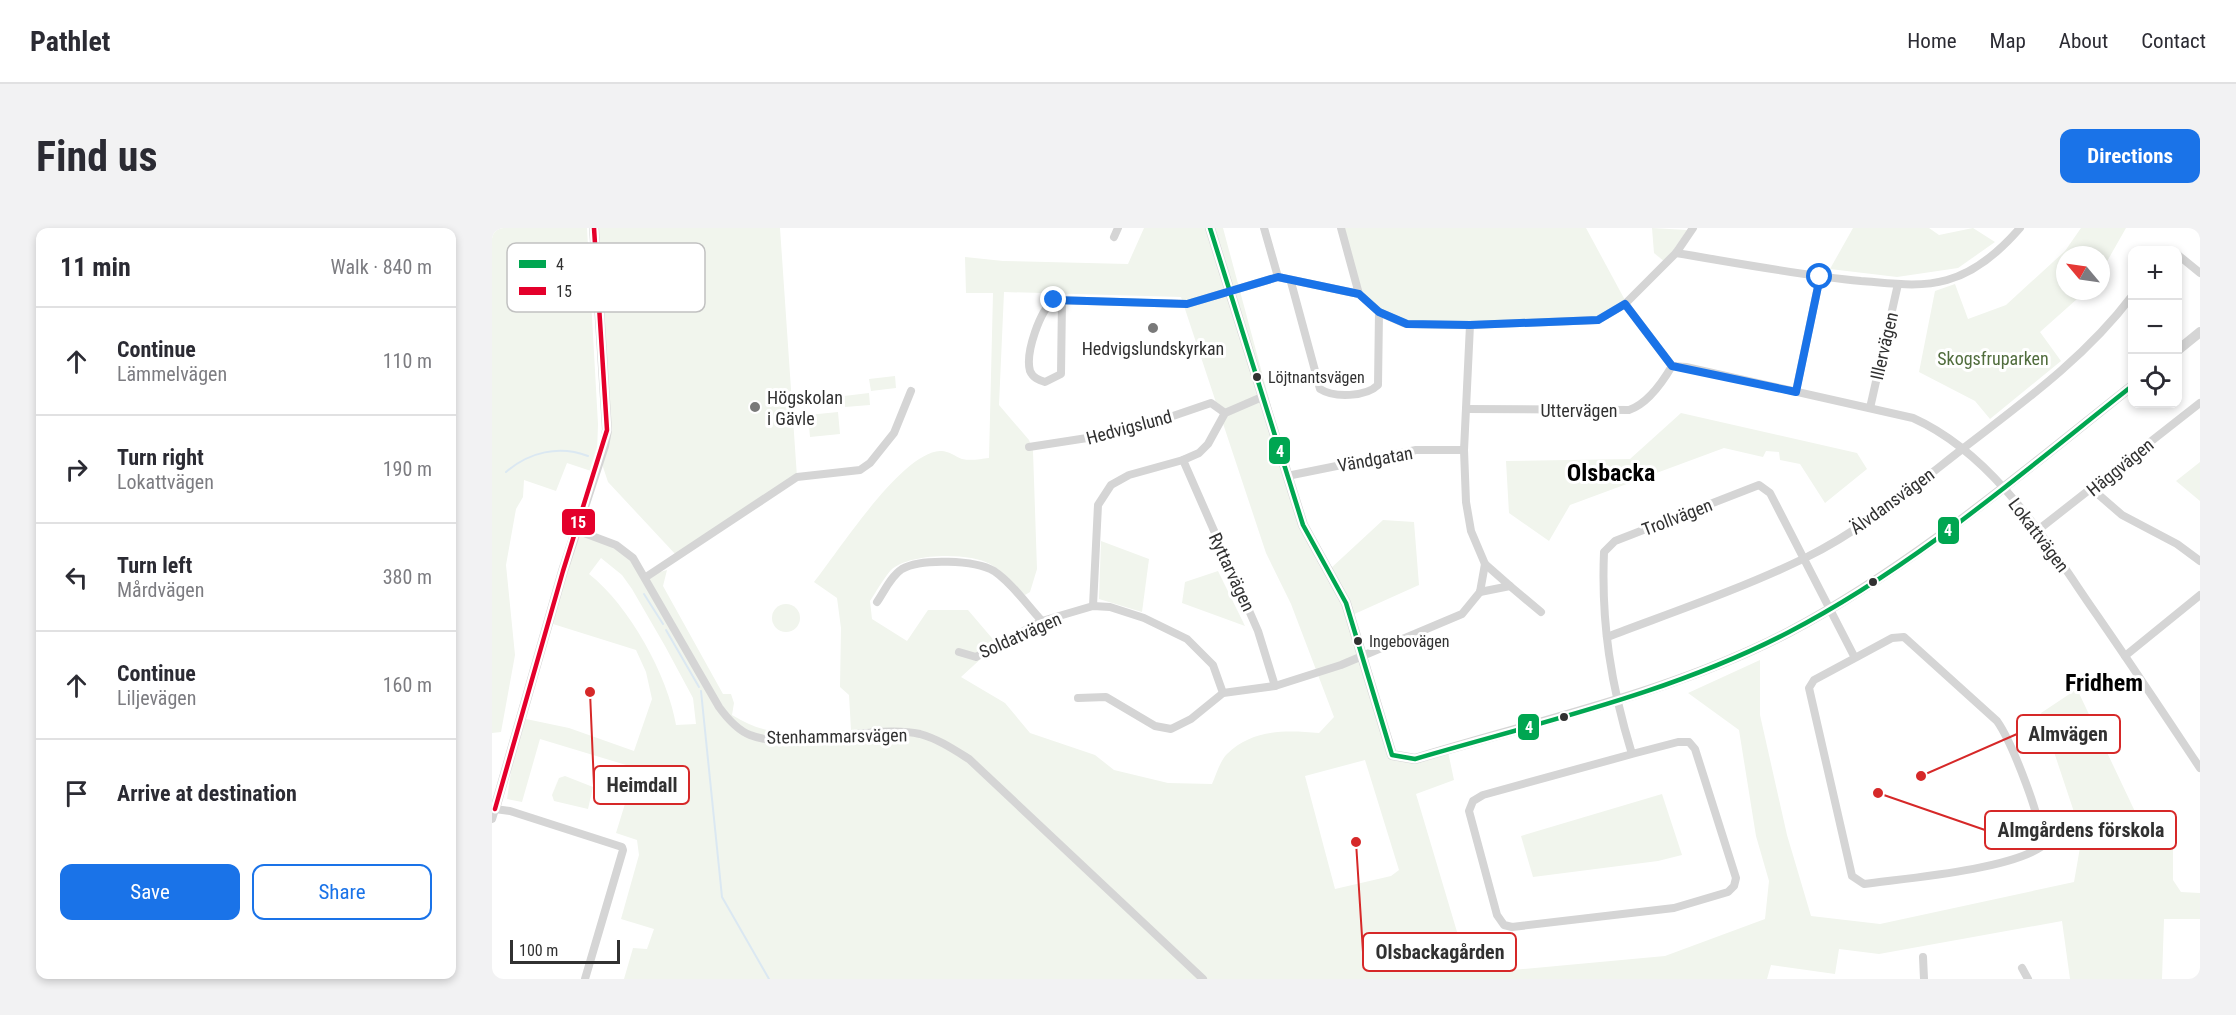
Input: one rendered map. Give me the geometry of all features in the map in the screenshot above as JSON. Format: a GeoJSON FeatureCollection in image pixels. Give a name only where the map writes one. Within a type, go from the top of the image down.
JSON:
{"type":"FeatureCollection","features":[{"type":"Feature","properties":{"kind":"street"},"geometry":{"type":"LineString","coordinates":[[594,228],[595,243]]}},
{"type":"Feature","properties":{"kind":"street"},"geometry":{"type":"LineString","coordinates":[[1210,228],[1303,525],[1346,603],[1392,755],[1415,759],[1615,701],[1729,660],[1831,608],[1910,557],[2128,390]]}},
{"type":"Feature","properties":{"kind":"street"},"geometry":{"type":"LineString","coordinates":[[1264,228],[1278,277]]}},
{"type":"Feature","properties":{"kind":"street"},"geometry":{"type":"LineString","coordinates":[[1341,228],[1359,294]]}},
{"type":"Feature","properties":{"kind":"street"},"geometry":{"type":"LineString","coordinates":[[1062,300],[1060,374],[1045,382],[1036,379],[1031,372],[1029,359],[1033,339],[1051,302],[1062,300],[1187,304],[1278,277],[1291,282],[1359,294],[1379,312],[1407,324],[1470,325],[1598,320],[1625,304],[1676,253],[1693,228]]}},
{"type":"Feature","properties":{"kind":"street"},"geometry":{"type":"LineString","coordinates":[[1676,253],[1820,277],[1898,284],[1929,284],[1968,273],[2006,244],[2020,228]]}},
{"type":"Feature","properties":{"kind":"street"},"geometry":{"type":"LineString","coordinates":[[2182,258],[2200,273]]}},
{"type":"Feature","properties":{"kind":"street"},"geometry":{"type":"LineString","coordinates":[[1796,392],[1820,277]]}},
{"type":"Feature","properties":{"kind":"street"},"geometry":{"type":"LineString","coordinates":[[1291,282],[1320,389],[1329,395],[1371,392],[1378,386],[1379,312]]}},
{"type":"Feature","properties":{"kind":"street","name":"Illervägen"},"geometry":{"type":"LineString","coordinates":[[1870,408],[1898,284]]}},
{"type":"Feature","properties":{"kind":"street","name":"Älvdansvägen"},"geometry":{"type":"LineString","coordinates":[[1607,637],[1748,584],[1834,542],[1895,501],[2076,359],[2107,330],[2130,300]]}},
{"type":"Feature","properties":{"kind":"street"},"geometry":{"type":"LineString","coordinates":[[1625,304],[1672,366]]}},
{"type":"Feature","properties":{"kind":"street"},"geometry":{"type":"LineString","coordinates":[[585,979],[622,847],[510,812],[493,812],[576,530],[601,461],[607,430],[599,312]]}},
{"type":"Feature","properties":{"kind":"street"},"geometry":{"type":"LineString","coordinates":[[1470,325],[1464,450],[1466,502],[1471,531],[1485,564],[1541,612]]}},
{"type":"Feature","properties":{"kind":"street"},"geometry":{"type":"LineString","coordinates":[[2182,347],[2200,332]]}},
{"type":"Feature","properties":{"kind":"street","name":"Lokattvägen"},"geometry":{"type":"LineString","coordinates":[[1672,366],[1913,418],[1938,429],[1963,449],[2001,487],[2038,530],[2200,768]]}},
{"type":"Feature","properties":{"kind":"street","name":"Uttervägen"},"geometry":{"type":"LineString","coordinates":[[1466,409],[1629,410],[1639,407],[1665,379],[1672,366]]}},
{"type":"Feature","properties":{"kind":"street"},"geometry":{"type":"LineString","coordinates":[[646,577],[797,477],[860,470],[870,463],[894,433],[911,390]]}},
{"type":"Feature","properties":{"kind":"street"},"geometry":{"type":"LineString","coordinates":[[1093,606],[1098,505],[1111,485],[1129,475],[1183,460],[1199,453],[1208,444],[1225,413],[1262,398]]}},
{"type":"Feature","properties":{"kind":"street","name":"Häggvägen"},"geometry":{"type":"LineString","coordinates":[[2038,530],[2200,402]]}},
{"type":"Feature","properties":{"kind":"street","name":"Hedvigslund"},"geometry":{"type":"LineString","coordinates":[[1029,447],[1126,432],[1211,403],[1225,413]]}},
{"type":"Feature","properties":{"kind":"street","name":"Vändgatan"},"geometry":{"type":"LineString","coordinates":[[1287,476],[1416,450],[1464,450]]}},
{"type":"Feature","properties":{"kind":"street","name":"Ryttarvägen"},"geometry":{"type":"LineString","coordinates":[[1183,460],[1258,631],[1275,686]]}},
{"type":"Feature","properties":{"kind":"street","name":"Trollvägen"},"geometry":{"type":"LineString","coordinates":[[1632,754],[1615,701],[1603,617],[1604,552],[1615,541],[1759,485],[1770,493],[1855,658]]}},
{"type":"Feature","properties":{"kind":"street"},"geometry":{"type":"LineString","coordinates":[[2092,489],[2122,515],[2177,544],[2200,561]]}},
{"type":"Feature","properties":{"kind":"street","name":"Stenhammarsvägen"},"geometry":{"type":"LineString","coordinates":[[576,530],[616,545],[633,558],[711,693],[734,725],[747,734],[770,740],[887,732],[918,734],[943,743],[969,759],[1203,979]]}},
{"type":"Feature","properties":{"kind":"street"},"geometry":{"type":"LineString","coordinates":[[877,602],[897,574],[911,565],[971,563],[989,568],[1001,576],[1042,621]]}},
{"type":"Feature","properties":{"kind":"street"},"geometry":{"type":"LineString","coordinates":[[1077,698],[1106,697],[1155,726],[1171,729],[1191,719],[1223,693],[1275,686],[1362,656],[1462,614],[1480,592],[1485,564]]}},
{"type":"Feature","properties":{"kind":"street"},"geometry":{"type":"LineString","coordinates":[[1480,592],[1510,586]]}},
{"type":"Feature","properties":{"kind":"street"},"geometry":{"type":"LineString","coordinates":[[2125,656],[2200,595]]}},
{"type":"Feature","properties":{"kind":"street","name":"Soldatvägen"},"geometry":{"type":"LineString","coordinates":[[959,652],[976,657],[1042,621],[1093,606],[1110,608],[1143,618],[1187,639],[1213,665],[1223,693]]}},
{"type":"Feature","properties":{"kind":"street"},"geometry":{"type":"LineString","coordinates":[[1892,638],[1904,638],[1997,721],[2007,736],[2017,760],[2042,838],[2041,847],[2028,855],[1973,868],[1864,884],[1852,876],[1809,688],[1814,680],[1855,658],[1892,638]]}},
{"type":"Feature","properties":{"kind":"street"},"geometry":{"type":"LineString","coordinates":[[1678,742],[1689,742],[1695,749],[1736,878],[1734,886],[1728,892],[1674,908],[1512,927],[1504,925],[1497,915],[1469,811],[1473,801],[1483,795],[1632,754],[1678,742]]}},
{"type":"Feature","properties":{"kind":"street"},"geometry":{"type":"LineString","coordinates":[[1923,957],[1924,979]]}},
{"type":"Feature","properties":{"kind":"street"},"geometry":{"type":"LineString","coordinates":[[2022,968],[2028,979]]}},
{"type":"Feature","properties":{"kind":"green space"},"geometry":{"type":"Polygon","coordinates":[[[492,228],[587,228],[588,243],[507,243],[507,312],[592,312],[598,424],[597,453],[591,471],[567,463],[556,491],[524,480],[523,497],[516,509],[506,565],[515,655],[501,732],[492,733],[492,228]]]}},
{"type":"Feature","properties":{"kind":"green space"},"geometry":{"type":"Polygon","coordinates":[[[592,228],[780,228],[797,477],[677,556],[608,482],[601,461],[607,430],[598,312],[705,312],[705,243],[593,243],[592,228]]]}},
{"type":"Feature","properties":{"kind":"green space"},"geometry":{"type":"Polygon","coordinates":[[[1144,228],[1223,228],[1303,525],[1330,569],[1383,520],[1414,522],[1419,585],[1350,616],[1396,752],[1414,756],[1447,747],[1454,780],[1416,794],[1463,952],[1502,937],[1512,970],[1665,956],[1765,919],[1769,881],[1756,836],[1739,730],[1688,693],[1760,660],[1760,715],[1787,835],[1811,916],[1880,924],[2074,882],[2082,836],[2041,713],[2077,689],[2139,820],[2173,834],[2173,880],[2181,892],[2200,893],[2200,919],[2164,919],[2162,979],[2070,979],[2062,921],[1879,954],[1839,949],[1835,974],[1771,965],[1767,979],[624,979],[633,948],[647,949],[654,929],[621,919],[639,855],[637,840],[616,833],[636,768],[540,739],[522,802],[507,799],[512,764],[526,719],[569,728],[634,751],[652,699],[646,672],[636,650],[553,624],[576,530],[616,545],[646,576],[667,570],[663,586],[723,694],[731,694],[734,703],[732,715],[762,729],[776,732],[851,730],[849,695],[840,687],[841,628],[837,598],[814,582],[872,506],[907,468],[924,456],[940,451],[965,460],[989,458],[993,293],[966,293],[965,257],[1003,261],[1128,264],[1144,228]],[[1004,292],[999,405],[1029,440],[1033,451],[1037,569],[1030,592],[1025,595],[999,570],[980,560],[954,556],[925,557],[900,564],[891,570],[870,601],[872,619],[907,641],[928,610],[968,610],[997,644],[961,677],[1005,703],[1030,733],[1095,755],[1114,770],[1168,783],[1212,784],[1227,754],[1247,740],[1270,733],[1319,733],[1334,717],[1291,604],[1266,553],[1181,297],[1004,292]],[[601,558],[589,574],[604,587],[632,622],[665,685],[676,725],[696,724],[693,698],[632,589],[622,575],[601,558]],[[1365,760],[1305,776],[1335,889],[1391,876],[1399,870],[1365,760]]]}},
{"type":"Feature","properties":{"kind":"green space"},"geometry":{"type":"Polygon","coordinates":[[[1341,228],[1586,228],[1626,302],[1598,320],[1406,324],[1392,318],[1359,294],[1341,228]]]}},
{"type":"Feature","properties":{"kind":"green space"},"geometry":{"type":"Polygon","coordinates":[[[1652,228],[1687,230],[1665,262],[1654,253],[1652,228]]]}},
{"type":"Feature","properties":{"kind":"green space"},"geometry":{"type":"Polygon","coordinates":[[[1853,228],[1929,228],[1939,235],[1973,228],[1995,242],[1958,268],[1897,277],[1830,269],[1853,228]]]}},
{"type":"Feature","properties":{"kind":"green space","name":"Skogsfruparken"},"geometry":{"type":"Polygon","coordinates":[[[2081,228],[2126,228],[2110,256],[2110,246],[2068,246],[2081,228]]]}},
{"type":"Feature","properties":{"kind":"green space","name":"Skogsfruparken"},"geometry":{"type":"Polygon","coordinates":[[[2056,259],[2056,300],[2076,300],[2040,332],[2061,361],[1990,419],[1975,401],[1919,372],[1935,291],[1955,284],[1968,319],[2006,305],[2056,259]]]}},
{"type":"Feature","properties":{"kind":"green space"},"geometry":{"type":"Polygon","coordinates":[[[895,376],[896,388],[871,391],[869,379],[895,376]]]}},
{"type":"Feature","properties":{"kind":"green space"},"geometry":{"type":"Polygon","coordinates":[[[869,393],[870,405],[845,407],[844,396],[869,393]]]}},
{"type":"Feature","properties":{"kind":"green space"},"geometry":{"type":"Polygon","coordinates":[[[838,412],[840,434],[810,437],[808,415],[838,412]]]}},
{"type":"Feature","properties":{"kind":"green space"},"geometry":{"type":"Polygon","coordinates":[[[1681,413],[1857,453],[1867,469],[1825,503],[1800,464],[1780,460],[1779,452],[1766,451],[1763,457],[1724,448],[1570,505],[1549,541],[1509,513],[1506,461],[1630,459],[1681,413]]]}},
{"type":"Feature","properties":{"kind":"green space"},"geometry":{"type":"Polygon","coordinates":[[[2200,462],[2200,501],[2176,481],[2200,462]]]}},
{"type":"Feature","properties":{"kind":"green space"},"geometry":{"type":"Polygon","coordinates":[[[1101,541],[1149,559],[1142,612],[1099,599],[1101,541]]]}},
{"type":"Feature","properties":{"kind":"green space"},"geometry":{"type":"Polygon","coordinates":[[[1218,571],[1245,626],[1182,603],[1185,582],[1218,571]]]}},
{"type":"Feature","properties":{"kind":"green space"},"geometry":{"type":"Polygon","coordinates":[[[786,604],[796,608],[800,618],[796,628],[786,632],[776,628],[772,618],[776,608],[786,604]]]}},
{"type":"Feature","properties":{"kind":"green space"},"geometry":{"type":"Polygon","coordinates":[[[565,776],[593,787],[588,809],[554,801],[552,795],[559,778],[565,776]]]}},
{"type":"Feature","properties":{"kind":"green space"},"geometry":{"type":"Polygon","coordinates":[[[1662,794],[1682,855],[1658,861],[1533,877],[1521,836],[1662,794]]]}},
{"type":"Feature","properties":{"kind":"waterway"},"geometry":{"type":"LineString","coordinates":[[506,472],[524,460],[545,452],[566,451],[588,456]]}},
{"type":"Feature","properties":{"kind":"waterway"},"geometry":{"type":"LineString","coordinates":[[644,594],[663,624]]}},
{"type":"Feature","properties":{"kind":"waterway"},"geometry":{"type":"LineString","coordinates":[[666,630],[699,687]]}},
{"type":"Feature","properties":{"kind":"waterway"},"geometry":{"type":"LineString","coordinates":[[701,691],[722,897],[769,979]]}},
{"type":"Feature","properties":{"kind":"transit line","name":"15"},"geometry":{"type":"LineString","coordinates":[[594,228],[595,243]]}},
{"type":"Feature","properties":{"kind":"transit line","name":"4"},"geometry":{"type":"LineString","coordinates":[[1210,228],[1303,525],[1346,603],[1392,755],[1415,759],[1558,719],[1699,672],[1789,632],[1835,606],[1923,549],[2128,389]]}},
{"type":"Feature","properties":{"kind":"transit line","name":"15"},"geometry":{"type":"LineString","coordinates":[[495,809],[563,571],[607,430],[599,312]]}},
{"type":"Feature","properties":{"kind":"place","name":"Hedvigslundskyrkan"},"geometry":{"type":"Point","coordinates":[1153,328]}},
{"type":"Feature","properties":{"kind":"place","name":"Löjtnantsvägen"},"geometry":{"type":"Point","coordinates":[1257,377]}},
{"type":"Feature","properties":{"kind":"place","name":"Högskolan i Gävle"},"geometry":{"type":"Point","coordinates":[755,407]}},
{"type":"Feature","properties":{"kind":"place","name":"Ingebovägen"},"geometry":{"type":"Point","coordinates":[1358,641]}},
{"type":"Feature","properties":{"kind":"place","name":"Heimdall"},"geometry":{"type":"Point","coordinates":[590,692]}},
{"type":"Feature","properties":{"kind":"place","name":"Almvägen"},"geometry":{"type":"Point","coordinates":[1921,776]}},
{"type":"Feature","properties":{"kind":"place","name":"Almgårdens förskola"},"geometry":{"type":"Point","coordinates":[1878,793]}},
{"type":"Feature","properties":{"kind":"place","name":"Olsbackagården"},"geometry":{"type":"Point","coordinates":[1356,842]}},
{"type":"Feature","properties":{"kind":"district","name":"Olsbacka"},"geometry":{"type":"Point","coordinates":[1611,473]}},
{"type":"Feature","properties":{"kind":"district","name":"Fridhem"},"geometry":{"type":"Point","coordinates":[2104,683]}},
{"type":"Feature","properties":{"kind":"route"},"geometry":{"type":"LineString","coordinates":[[1054,300],[1187,304],[1278,277],[1291,282],[1359,294],[1379,312],[1407,324],[1470,325],[1598,320],[1625,304],[1672,366],[1686,367],[1796,392],[1820,277]]}}]}
